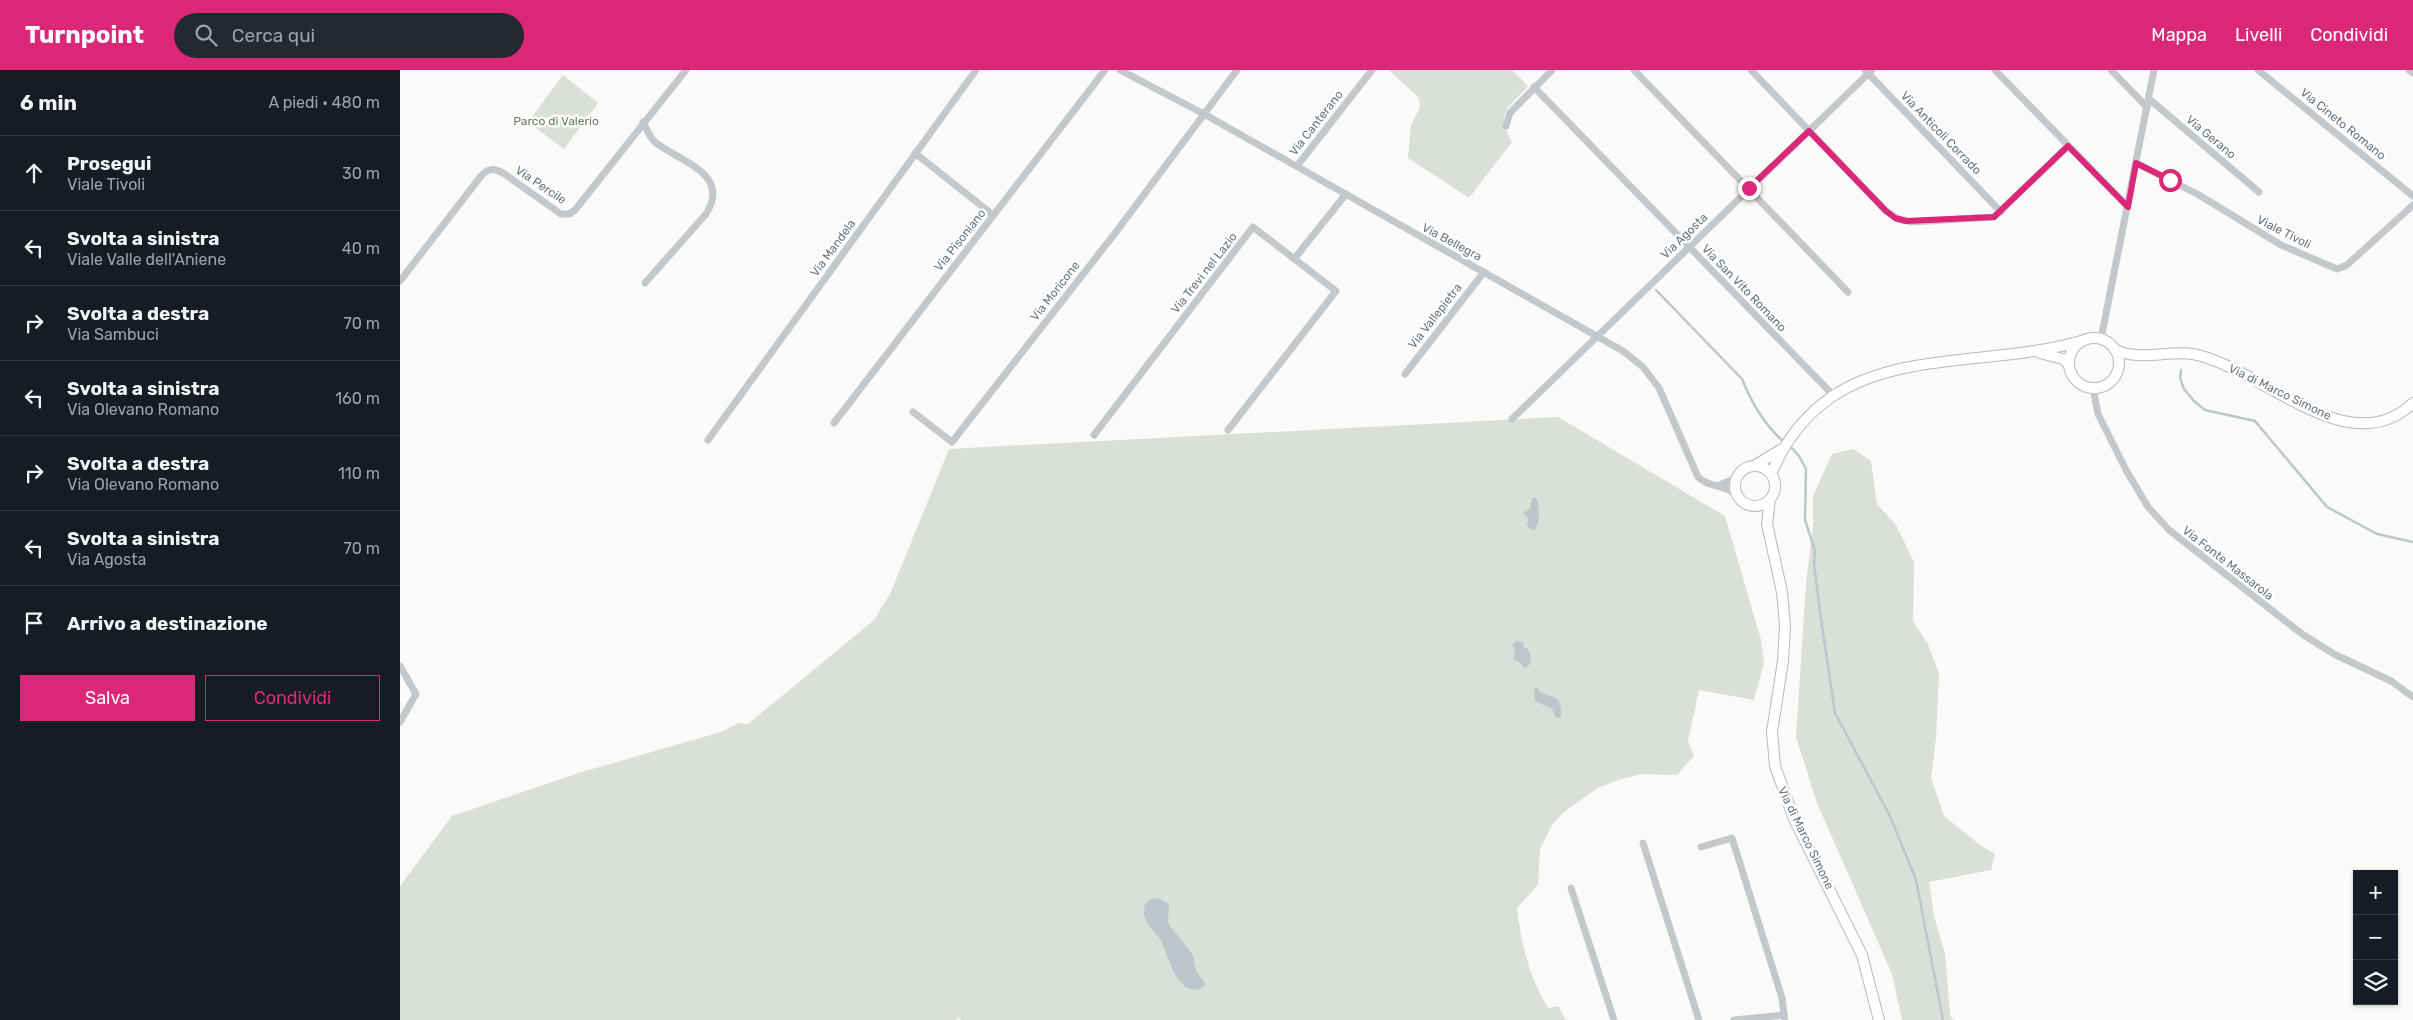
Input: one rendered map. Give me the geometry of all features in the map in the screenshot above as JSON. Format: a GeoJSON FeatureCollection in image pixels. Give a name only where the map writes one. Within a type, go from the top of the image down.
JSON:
{"type":"FeatureCollection","features":[{"type":"Feature","properties":{"kind":"street","name":"Via Percile"},"geometry":{"type":"LineString","coordinates":[[400,281],[484,172],[492,169],[499,171],[557,212],[569,214],[582,204],[643,122],[686,70]]}},
{"type":"Feature","properties":{"kind":"street","name":"Via Mandela"},"geometry":{"type":"LineString","coordinates":[[708,440],[976,70]]}},
{"type":"Feature","properties":{"kind":"street","name":"Via Pisoniano"},"geometry":{"type":"LineString","coordinates":[[834,423],[1105,70]]}},
{"type":"Feature","properties":{"kind":"street","name":"Via Bellegra"},"geometry":{"type":"LineString","coordinates":[[1120,70],[1297,166],[1598,336],[1633,359],[1652,378],[1668,406],[1694,472],[1702,481],[1728,488],[1737,495]]}},
{"type":"Feature","properties":{"kind":"street"},"geometry":{"type":"LineString","coordinates":[[1204,114],[1237,70]]}},
{"type":"Feature","properties":{"kind":"street","name":"Via Canterano"},"geometry":{"type":"LineString","coordinates":[[1297,166],[1372,70]]}},
{"type":"Feature","properties":{"kind":"street"},"geometry":{"type":"LineString","coordinates":[[1506,126],[1510,113],[1552,70]]}},
{"type":"Feature","properties":{"kind":"street"},"geometry":{"type":"LineString","coordinates":[[1634,70],[1848,292]]}},
{"type":"Feature","properties":{"kind":"street"},"geometry":{"type":"LineString","coordinates":[[1751,70],[1886,211],[1895,218],[1912,222],[1986,219],[1994,217],[2068,146]]}},
{"type":"Feature","properties":{"kind":"street"},"geometry":{"type":"LineString","coordinates":[[1995,70],[2128,207]]}},
{"type":"Feature","properties":{"kind":"street","name":"Via Gerano"},"geometry":{"type":"LineString","coordinates":[[2111,70],[2148,103],[2259,192]]}},
{"type":"Feature","properties":{"kind":"street"},"geometry":{"type":"LineString","coordinates":[[2101,340],[2154,70]]}},
{"type":"Feature","properties":{"kind":"street","name":"Via Cineto Romano"},"geometry":{"type":"LineString","coordinates":[[2258,70],[2413,196]]}},
{"type":"Feature","properties":{"kind":"street"},"geometry":{"type":"LineString","coordinates":[[2409,70],[2413,74]]}},
{"type":"Feature","properties":{"kind":"street","name":"Via Agosta"},"geometry":{"type":"LineString","coordinates":[[1512,418],[1869,71]]}},
{"type":"Feature","properties":{"kind":"street","name":"Via Anticoli Corrado"},"geometry":{"type":"LineString","coordinates":[[1869,71],[2001,212]]}},
{"type":"Feature","properties":{"kind":"street","name":"Via San Vito Romano"},"geometry":{"type":"LineString","coordinates":[[1534,87],[1834,396]]}},
{"type":"Feature","properties":{"kind":"street","name":"Via Moricone"},"geometry":{"type":"LineString","coordinates":[[913,412],[952,442],[1116,232],[1204,114]]}},
{"type":"Feature","properties":{"kind":"street"},"geometry":{"type":"LineString","coordinates":[[643,122],[654,141],[701,171],[708,180],[713,195],[712,205],[706,214],[645,283]]}},
{"type":"Feature","properties":{"kind":"street"},"geometry":{"type":"LineString","coordinates":[[915,153],[993,216]]}},
{"type":"Feature","properties":{"kind":"street","name":"Viale Tivoli"},"geometry":{"type":"LineString","coordinates":[[2136,163],[2199,194],[2281,245],[2337,269],[2348,265],[2413,206]]}},
{"type":"Feature","properties":{"kind":"street"},"geometry":{"type":"LineString","coordinates":[[1294,258],[1346,194]]}},
{"type":"Feature","properties":{"kind":"street","name":"Via Trevi nel Lazio"},"geometry":{"type":"LineString","coordinates":[[1094,435],[1253,227],[1336,291],[1228,430]]}},
{"type":"Feature","properties":{"kind":"street","name":"Via Vallepietra"},"geometry":{"type":"LineString","coordinates":[[1405,374],[1484,272]]}},
{"type":"Feature","properties":{"kind":"street"},"geometry":{"type":"LineString","coordinates":[[2069,366],[2073,350],[2085,340]]}},
{"type":"Feature","properties":{"kind":"street"},"geometry":{"type":"LineString","coordinates":[[1771,474],[1782,449],[1803,422],[1834,396],[1874,374],[1907,366],[2036,352],[2085,340],[2101,340],[2114,349],[2118,356],[2117,372],[2105,386],[2093,388],[2080,384],[2063,359],[2036,352]]}},
{"type":"Feature","properties":{"kind":"street","name":"Via di Marco Simone"},"geometry":{"type":"LineString","coordinates":[[2114,349],[2125,354],[2174,353],[2193,354],[2208,358],[2315,410],[2346,422],[2371,424],[2383,422],[2404,412],[2413,403]]}},
{"type":"Feature","properties":{"kind":"street","name":"Via di Marco Simone"},"geometry":{"type":"LineString","coordinates":[[2117,372],[2126,362],[2142,355]]}},
{"type":"Feature","properties":{"kind":"street","name":"Via Fonte Massarola"},"geometry":{"type":"LineString","coordinates":[[2093,388],[2098,414],[2126,470],[2148,507],[2168,530],[2302,634],[2334,654],[2387,679],[2413,697]]}},
{"type":"Feature","properties":{"kind":"street"},"geometry":{"type":"LineString","coordinates":[[1718,486],[1736,478],[1744,470],[1782,449]]}},
{"type":"Feature","properties":{"kind":"street"},"geometry":{"type":"LineString","coordinates":[[1736,478],[1737,495],[1747,504],[1759,506],[1770,499],[1775,486],[1771,474],[1764,468],[1754,466]]}},
{"type":"Feature","properties":{"kind":"street","name":"Via di Marco Simone"},"geometry":{"type":"LineString","coordinates":[[1770,499],[1767,512],[1768,531],[1782,592],[1785,626],[1783,661],[1772,732],[1775,766],[1794,818],[1862,956],[1869,976],[1879,1020]]}},
{"type":"Feature","properties":{"kind":"street","name":"Via di Marco Simone"},"geometry":{"type":"LineString","coordinates":[[1747,504],[1762,519],[1768,531]]}},
{"type":"Feature","properties":{"kind":"street"},"geometry":{"type":"LineString","coordinates":[[400,666],[416,694],[400,722]]}},
{"type":"Feature","properties":{"kind":"street"},"geometry":{"type":"LineString","coordinates":[[1701,847],[1732,838],[1782,998],[1785,1017],[1734,1020]]}},
{"type":"Feature","properties":{"kind":"street"},"geometry":{"type":"LineString","coordinates":[[1643,843],[1699,1020]]}},
{"type":"Feature","properties":{"kind":"street"},"geometry":{"type":"LineString","coordinates":[[1571,888],[1614,1020]]}},
{"type":"Feature","properties":{"kind":"green space"},"geometry":{"type":"Polygon","coordinates":[[[1389,70],[1512,70],[1528,86],[1510,105],[1504,117],[1507,132],[1512,142],[1469,198],[1408,158],[1411,125],[1420,108],[1419,98],[1389,70]]]}},
{"type":"Feature","properties":{"kind":"green space","name":"Parco di Valerio"},"geometry":{"type":"Polygon","coordinates":[[[563,75],[598,103],[564,149],[528,122],[563,75]]]}},
{"type":"Feature","properties":{"kind":"green space"},"geometry":{"type":"Polygon","coordinates":[[[1558,417],[1725,516],[1761,640],[1764,663],[1754,700],[1699,690],[1688,741],[1694,756],[1677,775],[1642,774],[1618,780],[1596,789],[1564,812],[1552,825],[1540,849],[1538,885],[1517,908],[1524,947],[1531,972],[1541,996],[1548,1008],[1558,1006],[1566,1020],[961,1020],[959,1017],[956,1020],[400,1020],[400,886],[452,816],[582,772],[721,732],[739,723],[748,724],[874,620],[891,592],[949,449],[1558,417]]]}},
{"type":"Feature","properties":{"kind":"green space"},"geometry":{"type":"Polygon","coordinates":[[[1853,449],[1871,461],[1877,504],[1896,525],[1914,562],[1913,621],[1928,644],[1939,674],[1936,738],[1931,778],[1944,816],[1980,845],[1995,854],[1991,870],[1929,882],[1934,916],[1945,954],[1950,1015],[1954,1020],[1902,1020],[1892,974],[1817,803],[1796,737],[1806,583],[1813,526],[1813,496],[1832,454],[1853,449]]]}},
{"type":"Feature","properties":{"kind":"shaded area"},"geometry":{"type":"Polygon","coordinates":[[[1532,498],[1536,498],[1539,510],[1539,519],[1534,531],[1528,527],[1529,519],[1523,513],[1530,509],[1532,498]]]}},
{"type":"Feature","properties":{"kind":"shaded area"},"geometry":{"type":"Polygon","coordinates":[[[1516,641],[1524,642],[1523,647],[1528,649],[1531,656],[1530,664],[1524,669],[1521,663],[1513,659],[1515,651],[1512,645],[1516,641]]]}},
{"type":"Feature","properties":{"kind":"shaded area"},"geometry":{"type":"Polygon","coordinates":[[[1537,688],[1541,693],[1554,697],[1559,701],[1561,717],[1556,718],[1552,709],[1535,701],[1534,689],[1537,688]]]}},
{"type":"Feature","properties":{"kind":"shaded area"},"geometry":{"type":"Polygon","coordinates":[[[1159,898],[1169,904],[1168,921],[1170,926],[1193,955],[1196,971],[1206,984],[1200,989],[1186,987],[1180,982],[1160,939],[1149,927],[1144,911],[1145,903],[1151,899],[1159,898]]]}},
{"type":"Feature","properties":{"kind":"waterway"},"geometry":{"type":"LineString","coordinates":[[1656,290],[1742,379],[1760,414],[1786,444]]}},
{"type":"Feature","properties":{"kind":"waterway"},"geometry":{"type":"LineString","coordinates":[[2181,370],[2180,378],[2184,389],[2194,401],[2205,410],[2255,421],[2327,507],[2377,534],[2413,542]]}},
{"type":"Feature","properties":{"kind":"waterway"},"geometry":{"type":"LineString","coordinates":[[1791,447],[1799,456],[1806,469],[1805,520],[1815,551],[1814,564],[1835,713],[1890,816],[1916,880],[1943,1020]]}},
{"type":"Feature","properties":{"kind":"route"},"geometry":{"type":"LineString","coordinates":[[1749,188],[1809,131],[1886,211],[1895,218],[1912,222],[1986,219],[1994,217],[2068,146],[2128,207],[2136,163],[2170,180]]}}]}
